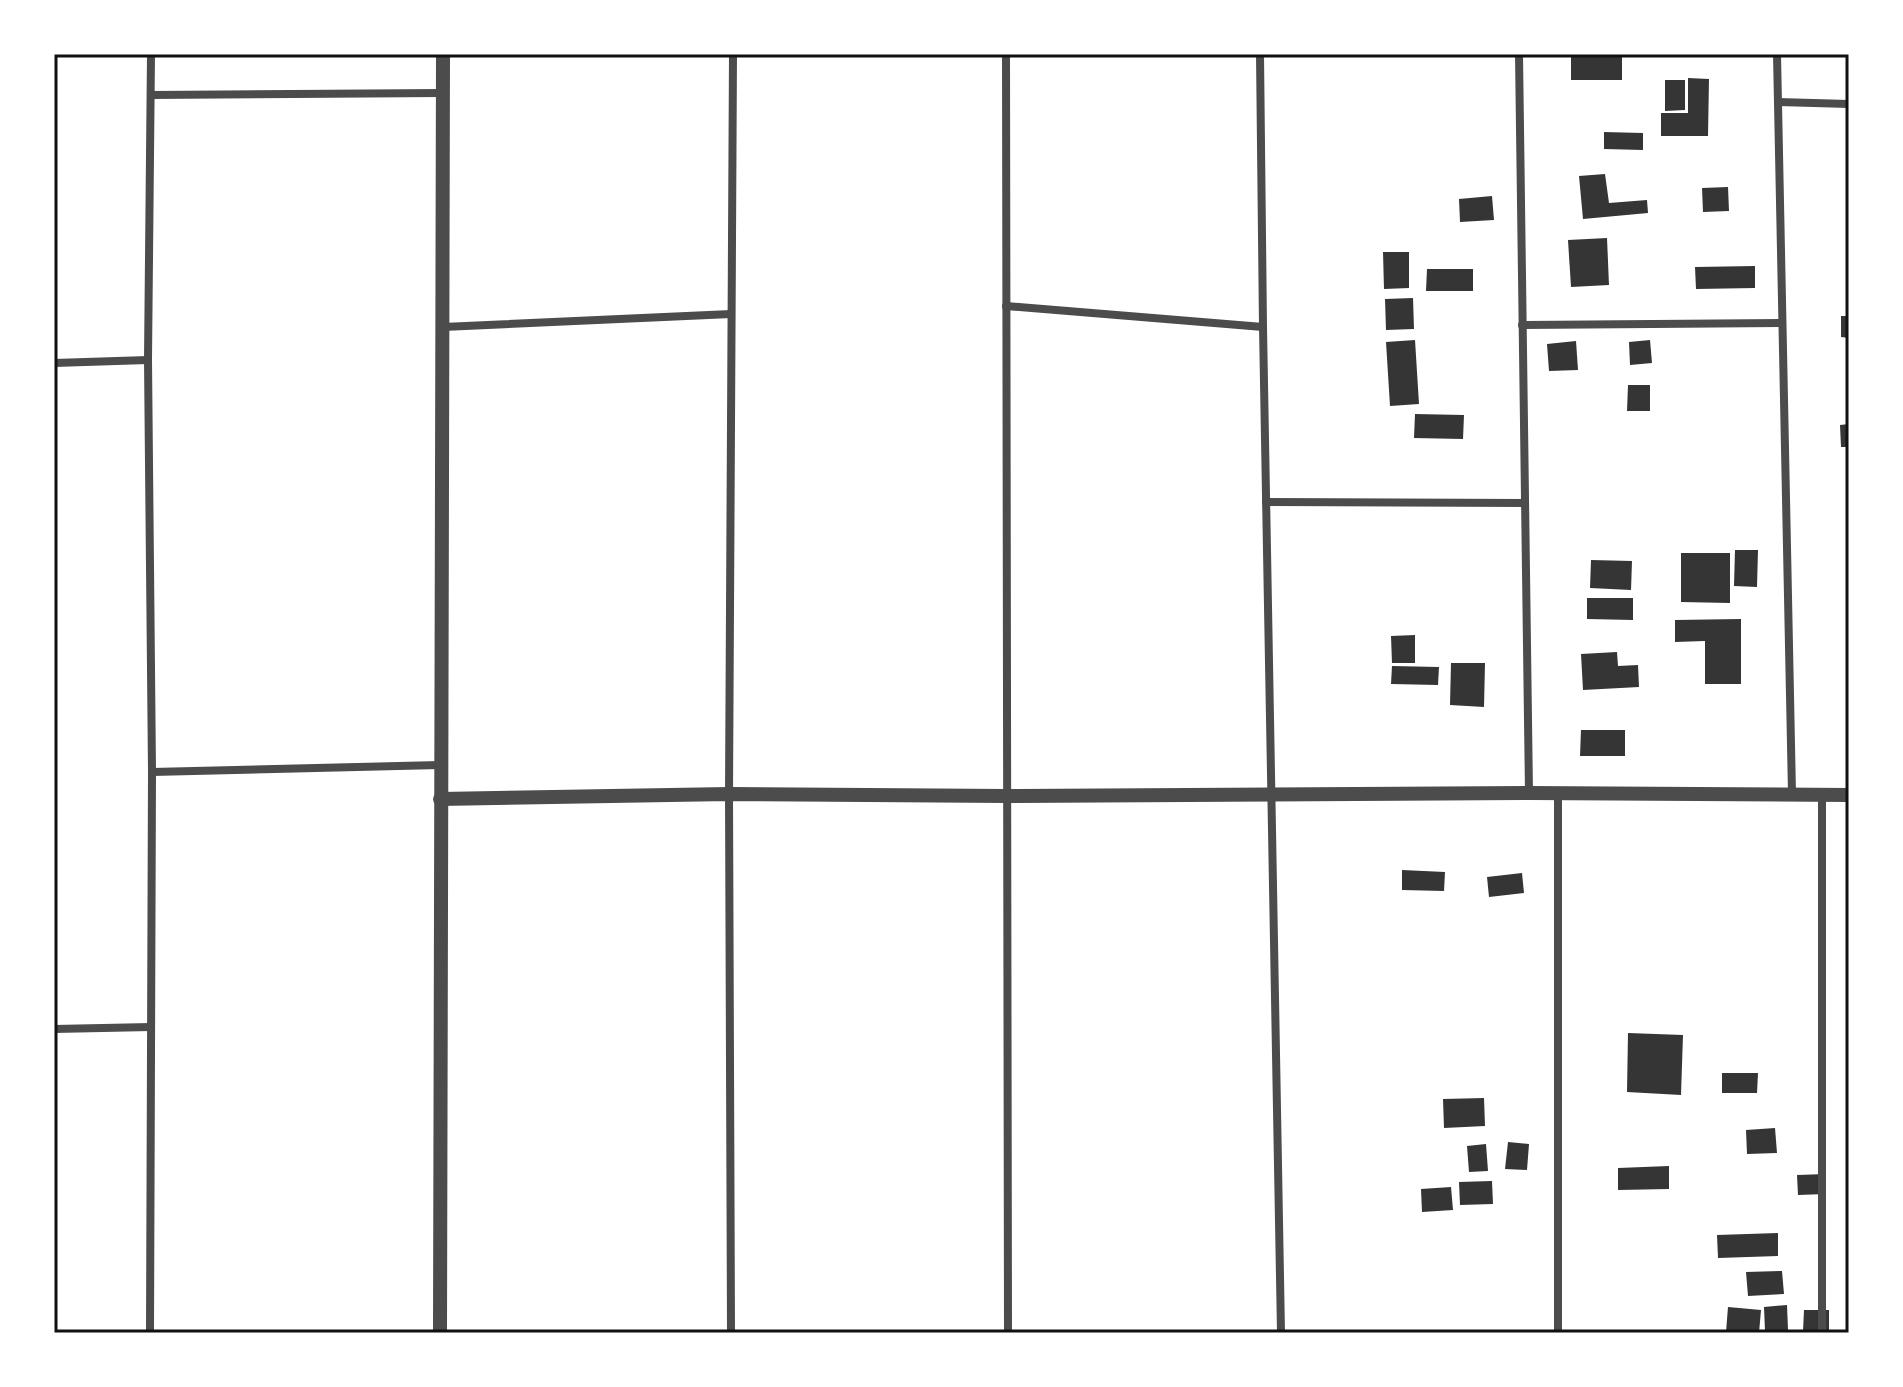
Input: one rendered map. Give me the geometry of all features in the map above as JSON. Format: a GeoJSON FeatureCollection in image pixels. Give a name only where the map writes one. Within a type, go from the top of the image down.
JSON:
{"type":"FeatureCollection","features":[{"type":"Feature","properties":{"kind":"street"},"geometry":{"type":"LineString","coordinates":[[150,1333],[152,772],[148,360],[151,54]]}},
{"type":"Feature","properties":{"kind":"street"},"geometry":{"type":"LineString","coordinates":[[440,1333],[443,54]]}},
{"type":"Feature","properties":{"kind":"street"},"geometry":{"type":"LineString","coordinates":[[731,1333],[729,794],[733,54]]}},
{"type":"Feature","properties":{"kind":"street"},"geometry":{"type":"LineString","coordinates":[[1006,54],[1008,1333]]}},
{"type":"Feature","properties":{"kind":"street"},"geometry":{"type":"LineString","coordinates":[[1260,54],[1281,1333]]}},
{"type":"Feature","properties":{"kind":"street"},"geometry":{"type":"LineString","coordinates":[[1519,54],[1529,793]]}},
{"type":"Feature","properties":{"kind":"street"},"geometry":{"type":"LineString","coordinates":[[1777,54],[1792,794]]}},
{"type":"Feature","properties":{"kind":"street"},"geometry":{"type":"LineString","coordinates":[[151,95],[442,93]]}},
{"type":"Feature","properties":{"kind":"street"},"geometry":{"type":"LineString","coordinates":[[1778,102],[1849,104]]}},
{"type":"Feature","properties":{"kind":"street"},"geometry":{"type":"LineString","coordinates":[[1006,306],[1263,327]]}},
{"type":"Feature","properties":{"kind":"street"},"geometry":{"type":"LineString","coordinates":[[443,327],[731,314]]}},
{"type":"Feature","properties":{"kind":"street"},"geometry":{"type":"LineString","coordinates":[[1522,325],[1782,323]]}},
{"type":"Feature","properties":{"kind":"street"},"geometry":{"type":"LineString","coordinates":[[54,363],[148,360]]}},
{"type":"Feature","properties":{"kind":"street"},"geometry":{"type":"LineString","coordinates":[[1266,502],[1525,503]]}},
{"type":"Feature","properties":{"kind":"street"},"geometry":{"type":"LineString","coordinates":[[152,772],[440,765]]}},
{"type":"Feature","properties":{"kind":"street"},"geometry":{"type":"LineString","coordinates":[[440,799],[729,794],[1849,795]]}},
{"type":"Feature","properties":{"kind":"street"},"geometry":{"type":"LineString","coordinates":[[1558,795],[1558,1333]]}},
{"type":"Feature","properties":{"kind":"street"},"geometry":{"type":"LineString","coordinates":[[1822,795],[1822,1333]]}},
{"type":"Feature","properties":{"kind":"street"},"geometry":{"type":"LineString","coordinates":[[54,1029],[151,1027]]}},
{"type":"Feature","properties":{"kind":"building"},"geometry":{"type":"Polygon","coordinates":[[[1571,54],[1622,54],[1622,80],[1571,80],[1571,54]]]}},
{"type":"Feature","properties":{"kind":"building"},"geometry":{"type":"Polygon","coordinates":[[[1688,78],[1709,79],[1708,136],[1661,136],[1661,113],[1688,113],[1688,78]]]}},
{"type":"Feature","properties":{"kind":"building"},"geometry":{"type":"Polygon","coordinates":[[[1665,80],[1685,80],[1685,110],[1665,111],[1665,80]]]}},
{"type":"Feature","properties":{"kind":"building"},"geometry":{"type":"Polygon","coordinates":[[[1604,132],[1643,133],[1643,150],[1604,149],[1604,132]]]}},
{"type":"Feature","properties":{"kind":"building"},"geometry":{"type":"Polygon","coordinates":[[[1605,174],[1609,203],[1647,200],[1648,213],[1583,219],[1579,176],[1605,174]]]}},
{"type":"Feature","properties":{"kind":"building"},"geometry":{"type":"Polygon","coordinates":[[[1728,187],[1729,211],[1703,212],[1702,188],[1728,187]]]}},
{"type":"Feature","properties":{"kind":"building"},"geometry":{"type":"Polygon","coordinates":[[[1492,196],[1494,220],[1460,222],[1459,199],[1492,196]]]}},
{"type":"Feature","properties":{"kind":"building"},"geometry":{"type":"Polygon","coordinates":[[[1607,238],[1609,285],[1571,287],[1568,240],[1607,238]]]}},
{"type":"Feature","properties":{"kind":"building"},"geometry":{"type":"Polygon","coordinates":[[[1383,252],[1409,252],[1409,288],[1384,289],[1383,252]]]}},
{"type":"Feature","properties":{"kind":"building"},"geometry":{"type":"Polygon","coordinates":[[[1755,266],[1755,288],[1696,289],[1695,267],[1755,266]]]}},
{"type":"Feature","properties":{"kind":"building"},"geometry":{"type":"Polygon","coordinates":[[[1427,269],[1473,269],[1473,291],[1426,291],[1427,269]]]}},
{"type":"Feature","properties":{"kind":"building"},"geometry":{"type":"Polygon","coordinates":[[[1413,298],[1414,329],[1386,330],[1385,299],[1413,298]]]}},
{"type":"Feature","properties":{"kind":"building"},"geometry":{"type":"Polygon","coordinates":[[[1841,316],[1849,316],[1849,338],[1841,337],[1841,316]]]}},
{"type":"Feature","properties":{"kind":"building"},"geometry":{"type":"Polygon","coordinates":[[[1415,340],[1419,404],[1390,406],[1386,342],[1415,340]]]}},
{"type":"Feature","properties":{"kind":"building"},"geometry":{"type":"Polygon","coordinates":[[[1650,340],[1652,363],[1630,365],[1629,342],[1650,340]]]}},
{"type":"Feature","properties":{"kind":"building"},"geometry":{"type":"Polygon","coordinates":[[[1576,341],[1578,370],[1549,371],[1547,344],[1576,341]]]}},
{"type":"Feature","properties":{"kind":"building"},"geometry":{"type":"Polygon","coordinates":[[[1628,385],[1650,385],[1650,411],[1627,411],[1628,385]]]}},
{"type":"Feature","properties":{"kind":"building"},"geometry":{"type":"Polygon","coordinates":[[[1415,414],[1464,415],[1463,439],[1414,438],[1415,414]]]}},
{"type":"Feature","properties":{"kind":"building"},"geometry":{"type":"Polygon","coordinates":[[[1849,424],[1849,447],[1841,447],[1840,425],[1849,424]]]}},
{"type":"Feature","properties":{"kind":"building"},"geometry":{"type":"Polygon","coordinates":[[[1735,550],[1758,550],[1757,587],[1734,586],[1735,550]]]}},
{"type":"Feature","properties":{"kind":"building"},"geometry":{"type":"Polygon","coordinates":[[[1681,553],[1730,553],[1730,603],[1681,602],[1681,553]]]}},
{"type":"Feature","properties":{"kind":"building"},"geometry":{"type":"Polygon","coordinates":[[[1591,560],[1632,561],[1631,590],[1590,588],[1591,560]]]}},
{"type":"Feature","properties":{"kind":"building"},"geometry":{"type":"Polygon","coordinates":[[[1587,598],[1633,598],[1633,620],[1587,619],[1587,598]]]}},
{"type":"Feature","properties":{"kind":"building"},"geometry":{"type":"Polygon","coordinates":[[[1741,619],[1741,684],[1705,684],[1705,641],[1675,642],[1675,620],[1741,619]]]}},
{"type":"Feature","properties":{"kind":"building"},"geometry":{"type":"Polygon","coordinates":[[[1415,635],[1415,663],[1392,663],[1391,636],[1415,635]]]}},
{"type":"Feature","properties":{"kind":"building"},"geometry":{"type":"Polygon","coordinates":[[[1617,652],[1618,666],[1638,665],[1639,687],[1583,690],[1581,654],[1617,652]]]}},
{"type":"Feature","properties":{"kind":"building"},"geometry":{"type":"Polygon","coordinates":[[[1451,663],[1485,663],[1484,707],[1450,705],[1451,663]]]}},
{"type":"Feature","properties":{"kind":"building"},"geometry":{"type":"Polygon","coordinates":[[[1392,666],[1439,667],[1438,685],[1391,684],[1392,666]]]}},
{"type":"Feature","properties":{"kind":"building"},"geometry":{"type":"Polygon","coordinates":[[[1581,730],[1625,730],[1625,756],[1580,756],[1581,730]]]}},
{"type":"Feature","properties":{"kind":"building"},"geometry":{"type":"Polygon","coordinates":[[[1402,870],[1445,872],[1444,891],[1402,890],[1402,870]]]}},
{"type":"Feature","properties":{"kind":"building"},"geometry":{"type":"Polygon","coordinates":[[[1522,873],[1524,893],[1489,897],[1487,877],[1522,873]]]}},
{"type":"Feature","properties":{"kind":"building"},"geometry":{"type":"Polygon","coordinates":[[[1628,1033],[1683,1035],[1681,1095],[1627,1092],[1628,1033]]]}},
{"type":"Feature","properties":{"kind":"building"},"geometry":{"type":"Polygon","coordinates":[[[1722,1073],[1758,1073],[1757,1093],[1722,1093],[1722,1073]]]}},
{"type":"Feature","properties":{"kind":"building"},"geometry":{"type":"Polygon","coordinates":[[[1484,1098],[1485,1126],[1444,1128],[1443,1099],[1484,1098]]]}},
{"type":"Feature","properties":{"kind":"building"},"geometry":{"type":"Polygon","coordinates":[[[1775,1128],[1777,1153],[1747,1154],[1746,1130],[1775,1128]]]}},
{"type":"Feature","properties":{"kind":"building"},"geometry":{"type":"Polygon","coordinates":[[[1508,1142],[1529,1144],[1527,1170],[1505,1169],[1508,1142]]]}},
{"type":"Feature","properties":{"kind":"building"},"geometry":{"type":"Polygon","coordinates":[[[1486,1144],[1488,1171],[1469,1172],[1467,1146],[1486,1144]]]}},
{"type":"Feature","properties":{"kind":"building"},"geometry":{"type":"Polygon","coordinates":[[[1669,1166],[1669,1189],[1618,1190],[1618,1168],[1669,1166]]]}},
{"type":"Feature","properties":{"kind":"building"},"geometry":{"type":"Polygon","coordinates":[[[1826,1174],[1826,1194],[1798,1195],[1797,1175],[1826,1174]]]}},
{"type":"Feature","properties":{"kind":"building"},"geometry":{"type":"Polygon","coordinates":[[[1492,1181],[1493,1204],[1460,1205],[1459,1182],[1492,1181]]]}},
{"type":"Feature","properties":{"kind":"building"},"geometry":{"type":"Polygon","coordinates":[[[1451,1187],[1453,1210],[1422,1212],[1421,1189],[1451,1187]]]}},
{"type":"Feature","properties":{"kind":"building"},"geometry":{"type":"Polygon","coordinates":[[[1778,1233],[1778,1256],[1718,1258],[1717,1235],[1778,1233]]]}},
{"type":"Feature","properties":{"kind":"building"},"geometry":{"type":"Polygon","coordinates":[[[1782,1271],[1784,1294],[1748,1296],[1746,1272],[1782,1271]]]}},
{"type":"Feature","properties":{"kind":"building"},"geometry":{"type":"Polygon","coordinates":[[[1787,1305],[1788,1330],[1765,1331],[1764,1307],[1787,1305]]]}},
{"type":"Feature","properties":{"kind":"building"},"geometry":{"type":"Polygon","coordinates":[[[1728,1307],[1761,1310],[1759,1333],[1726,1332],[1728,1307]]]}},
{"type":"Feature","properties":{"kind":"building"},"geometry":{"type":"Polygon","coordinates":[[[1804,1310],[1829,1310],[1829,1331],[1803,1331],[1804,1310]]]}}]}
